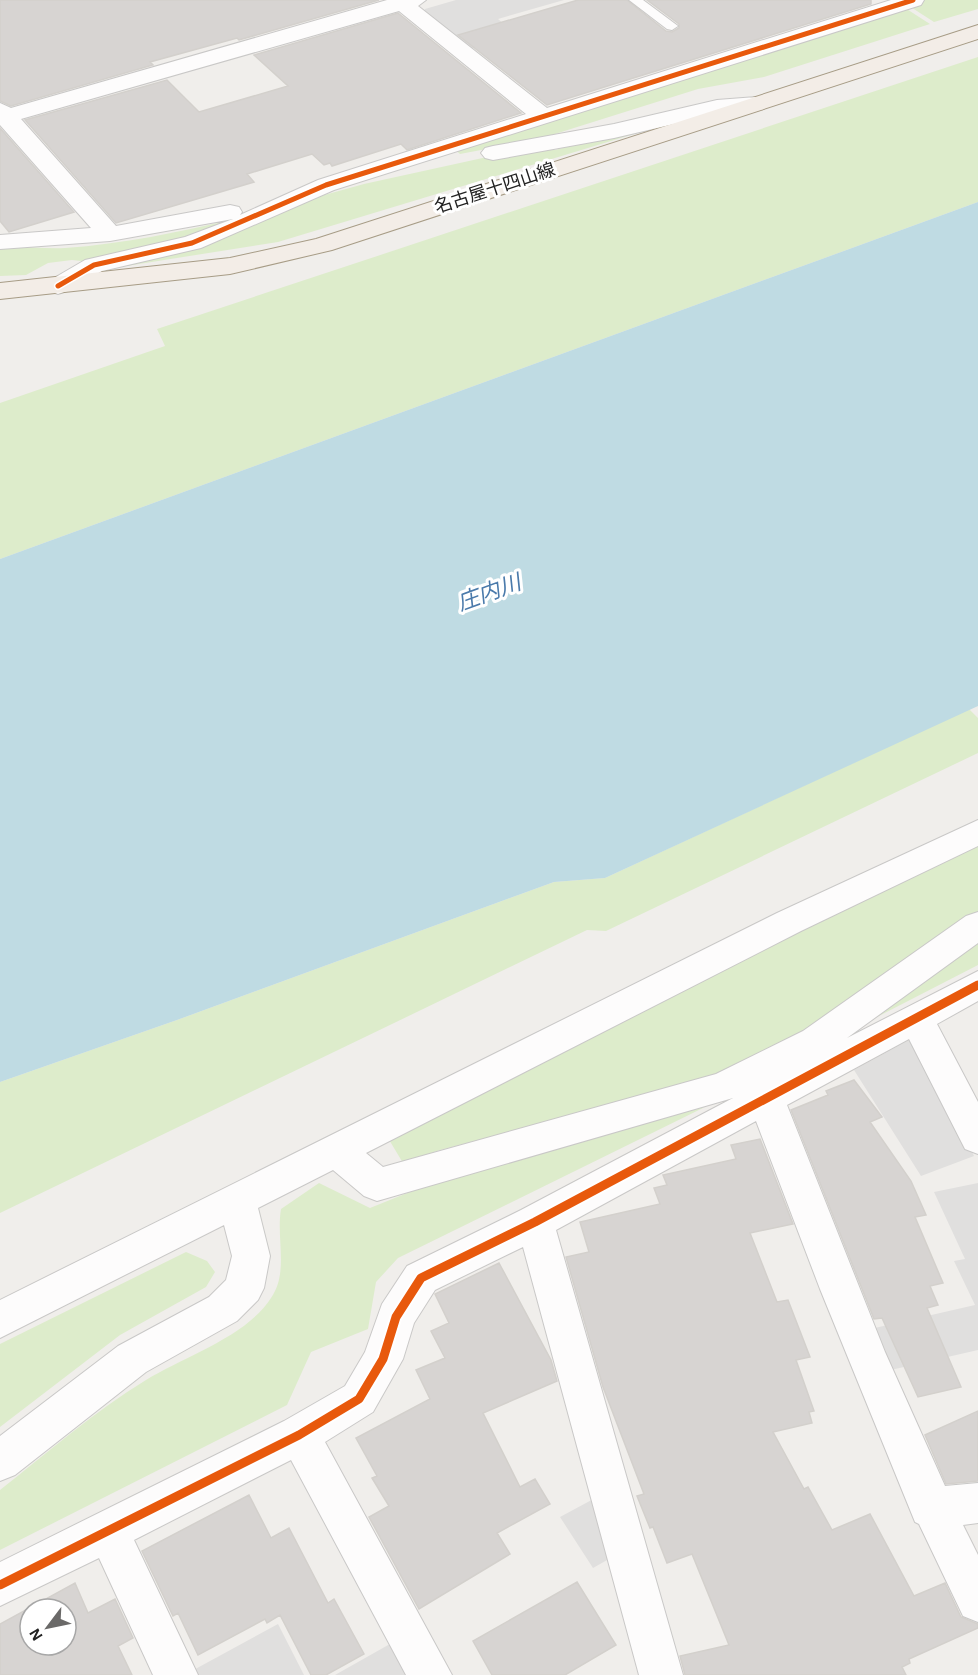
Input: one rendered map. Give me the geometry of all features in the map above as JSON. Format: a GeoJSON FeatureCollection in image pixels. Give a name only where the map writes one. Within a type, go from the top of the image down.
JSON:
{"type":"FeatureCollection","features":[{"type":"Feature","properties":{"kind":"main road","name":"名古屋十四山線"},"geometry":{"type":"LineString","coordinates":[[0,291],[230,266],[323,245],[978,32]]}},
{"type":"Feature","properties":{"kind":"street"},"geometry":{"type":"LineString","coordinates":[[110,234],[2,115],[405,1],[545,117]]}},
{"type":"Feature","properties":{"kind":"street"},"geometry":{"type":"LineString","coordinates":[[0,242],[110,234],[259,207],[904,1]]}},
{"type":"Feature","properties":{"kind":"street"},"geometry":{"type":"LineString","coordinates":[[58,286],[94,265],[192,243],[242,224],[326,185],[364,181],[546,142],[614,131],[717,107],[756,104]]}},
{"type":"Feature","properties":{"kind":"street"},"geometry":{"type":"LineString","coordinates":[[0,1320],[789,922],[978,832]]}},
{"type":"Feature","properties":{"kind":"street"},"geometry":{"type":"LineString","coordinates":[[0,1585],[299,1435],[358,1399],[383,1359],[396,1317],[421,1278],[535,1222],[766,1098],[978,925]]}},
{"type":"Feature","properties":{"kind":"street"},"geometry":{"type":"LineString","coordinates":[[335,1150],[377,1185],[725,1086],[916,1018],[978,985]]}},
{"type":"Feature","properties":{"kind":"street"},"geometry":{"type":"LineString","coordinates":[[916,1018],[978,1138]]}},
{"type":"Feature","properties":{"kind":"street"},"geometry":{"type":"LineString","coordinates":[[766,1098],[861,1348],[930,1508],[978,1601]]}},
{"type":"Feature","properties":{"kind":"street"},"geometry":{"type":"LineString","coordinates":[[0,1461],[132,1359],[224,1309],[244,1288],[251,1256],[237,1201]]}},
{"type":"Feature","properties":{"kind":"street"},"geometry":{"type":"LineString","coordinates":[[535,1222],[661,1675]]}},
{"type":"Feature","properties":{"kind":"street"},"geometry":{"type":"LineString","coordinates":[[299,1435],[430,1675]]}},
{"type":"Feature","properties":{"kind":"street"},"geometry":{"type":"LineString","coordinates":[[930,1508],[978,1503]]}},
{"type":"Feature","properties":{"kind":"street"},"geometry":{"type":"LineString","coordinates":[[108,1530],[176,1675]]}},
{"type":"Feature","properties":{"kind":"lane"},"geometry":{"type":"LineString","coordinates":[[635,0],[672,26]]}},
{"type":"Feature","properties":{"kind":"green space"},"geometry":{"type":"Polygon","coordinates":[[[921,0],[978,0],[978,9],[934,22],[906,4],[921,0]]]}},
{"type":"Feature","properties":{"kind":"green space"},"geometry":{"type":"Polygon","coordinates":[[[902,6],[930,24],[764,77],[698,89],[539,139],[460,154],[454,149],[902,6]]]}},
{"type":"Feature","properties":{"kind":"green space"},"geometry":{"type":"Polygon","coordinates":[[[978,57],[978,202],[0,559],[0,403],[165,346],[157,329],[978,57]]]}},
{"type":"Feature","properties":{"kind":"green space"},"geometry":{"type":"Polygon","coordinates":[[[641,128],[644,131],[278,242],[101,270],[310,199],[364,184],[547,144],[555,150],[641,128]]]}},
{"type":"Feature","properties":{"kind":"green space"},"geometry":{"type":"Polygon","coordinates":[[[235,219],[190,239],[90,262],[72,260],[48,263],[26,275],[0,276],[0,247],[65,248],[108,244],[235,219]]]}},
{"type":"Feature","properties":{"kind":"green space"},"geometry":{"type":"Polygon","coordinates":[[[969,709],[978,718],[978,753],[606,931],[587,930],[0,1213],[0,1082],[554,882],[605,878],[969,709]]]}},
{"type":"Feature","properties":{"kind":"green space"},"geometry":{"type":"Polygon","coordinates":[[[978,843],[978,911],[803,1034],[722,1076],[440,1150],[403,1163],[388,1138],[978,843]]]}},
{"type":"Feature","properties":{"kind":"green space"},"geometry":{"type":"Polygon","coordinates":[[[978,940],[978,965],[875,1018],[872,1016],[978,940]]]}},
{"type":"Feature","properties":{"kind":"green space"},"geometry":{"type":"Polygon","coordinates":[[[705,1107],[398,1258],[376,1282],[368,1329],[311,1352],[287,1405],[0,1550],[0,1490],[108,1405],[146,1380],[231,1335],[260,1312],[271,1298],[279,1277],[281,1209],[319,1183],[370,1208],[447,1177],[705,1107]]]}},
{"type":"Feature","properties":{"kind":"green space"},"geometry":{"type":"Polygon","coordinates":[[[186,1252],[207,1261],[215,1272],[206,1287],[120,1335],[0,1427],[0,1344],[186,1252]]]}},
{"type":"Feature","properties":{"kind":"shaded area"},"geometry":{"type":"Polygon","coordinates":[[[456,0],[564,0],[498,19],[517,35],[468,50],[423,13],[425,9],[456,0]]]}},
{"type":"Feature","properties":{"kind":"shaded area"},"geometry":{"type":"Polygon","coordinates":[[[915,1037],[974,1156],[921,1176],[854,1070],[915,1037]]]}},
{"type":"Feature","properties":{"kind":"shaded area"},"geometry":{"type":"Polygon","coordinates":[[[978,1183],[978,1350],[882,1372],[866,1330],[975,1305],[954,1261],[965,1259],[934,1192],[978,1183]]]}},
{"type":"Feature","properties":{"kind":"shaded area"},"geometry":{"type":"Polygon","coordinates":[[[599,1496],[616,1555],[593,1568],[560,1517],[599,1496]]]}},
{"type":"Feature","properties":{"kind":"shaded area"},"geometry":{"type":"Polygon","coordinates":[[[278,1624],[304,1675],[189,1675],[188,1673],[278,1624]]]}},
{"type":"Feature","properties":{"kind":"shaded area"},"geometry":{"type":"Polygon","coordinates":[[[397,1640],[417,1675],[335,1675],[397,1640]]]}},
{"type":"Feature","properties":{"kind":"water","name":"庄内川"},"geometry":{"type":"Polygon","coordinates":[[[978,202],[978,706],[605,878],[554,882],[0,1082],[0,559],[978,202]]]}},
{"type":"Feature","properties":{"kind":"building"},"geometry":{"type":"Polygon","coordinates":[[[0,0],[379,0],[239,40],[237,38],[150,62],[153,65],[11,106],[0,101],[0,0]]]}},
{"type":"Feature","properties":{"kind":"building"},"geometry":{"type":"Polygon","coordinates":[[[578,0],[627,0],[666,31],[672,32],[679,28],[679,24],[647,0],[871,0],[871,4],[547,105],[458,35],[578,0]]]}},
{"type":"Feature","properties":{"kind":"building"},"geometry":{"type":"Polygon","coordinates":[[[398,13],[521,113],[407,150],[401,144],[332,166],[330,163],[324,165],[312,154],[247,174],[254,182],[116,223],[25,120],[167,80],[199,112],[288,86],[254,55],[398,13]]]}},
{"type":"Feature","properties":{"kind":"building"},"geometry":{"type":"Polygon","coordinates":[[[0,128],[74,212],[9,232],[0,221],[0,128]]]}},
{"type":"Feature","properties":{"kind":"building"},"geometry":{"type":"Polygon","coordinates":[[[854,1080],[882,1117],[870,1122],[911,1181],[926,1215],[915,1217],[943,1283],[930,1286],[938,1305],[927,1308],[961,1387],[918,1397],[882,1318],[874,1319],[791,1110],[828,1095],[826,1091],[854,1080]]]}},
{"type":"Feature","properties":{"kind":"building"},"geometry":{"type":"Polygon","coordinates":[[[760,1139],[793,1224],[750,1233],[777,1302],[788,1300],[810,1357],[796,1360],[814,1411],[809,1412],[812,1423],[773,1432],[804,1489],[808,1487],[832,1530],[870,1514],[914,1596],[945,1583],[961,1617],[978,1624],[978,1628],[909,1659],[910,1663],[902,1667],[906,1675],[685,1675],[680,1656],[729,1645],[692,1554],[667,1563],[653,1527],[650,1528],[637,1496],[644,1494],[603,1387],[566,1257],[589,1252],[580,1222],[660,1204],[654,1188],[667,1185],[663,1175],[736,1159],[731,1145],[760,1139]]]}},
{"type":"Feature","properties":{"kind":"building"},"geometry":{"type":"Polygon","coordinates":[[[499,1263],[551,1360],[557,1381],[483,1413],[520,1487],[535,1479],[550,1504],[497,1533],[510,1554],[419,1609],[369,1517],[389,1506],[372,1478],[377,1476],[356,1438],[430,1399],[416,1370],[445,1358],[431,1331],[449,1323],[435,1294],[499,1263]]]}},
{"type":"Feature","properties":{"kind":"building"},"geometry":{"type":"Polygon","coordinates":[[[978,1411],[978,1481],[946,1484],[925,1435],[978,1411]]]}},
{"type":"Feature","properties":{"kind":"building"},"geometry":{"type":"Polygon","coordinates":[[[249,1495],[271,1538],[289,1528],[328,1603],[334,1599],[364,1654],[326,1675],[311,1675],[280,1615],[267,1623],[265,1619],[198,1655],[178,1613],[173,1616],[142,1551],[249,1495]]]}},
{"type":"Feature","properties":{"kind":"building"},"geometry":{"type":"Polygon","coordinates":[[[577,1582],[616,1645],[565,1675],[492,1675],[473,1641],[577,1582]]]}},
{"type":"Feature","properties":{"kind":"building"},"geometry":{"type":"Polygon","coordinates":[[[75,1583],[88,1613],[115,1599],[133,1638],[118,1646],[132,1675],[0,1675],[0,1624],[18,1614],[18,1657],[78,1657],[78,1597],[49,1597],[75,1583]]]}},
{"type":"Feature","properties":{"kind":"cycle path"},"geometry":{"type":"LineString","coordinates":[[58,286],[94,265],[192,243],[241,224],[326,185],[913,0]]}},
{"type":"Feature","properties":{"kind":"cycle path"},"geometry":{"type":"LineString","coordinates":[[0,1585],[299,1435],[359,1399],[383,1359],[396,1317],[421,1278],[535,1222],[978,985]]}}]}
